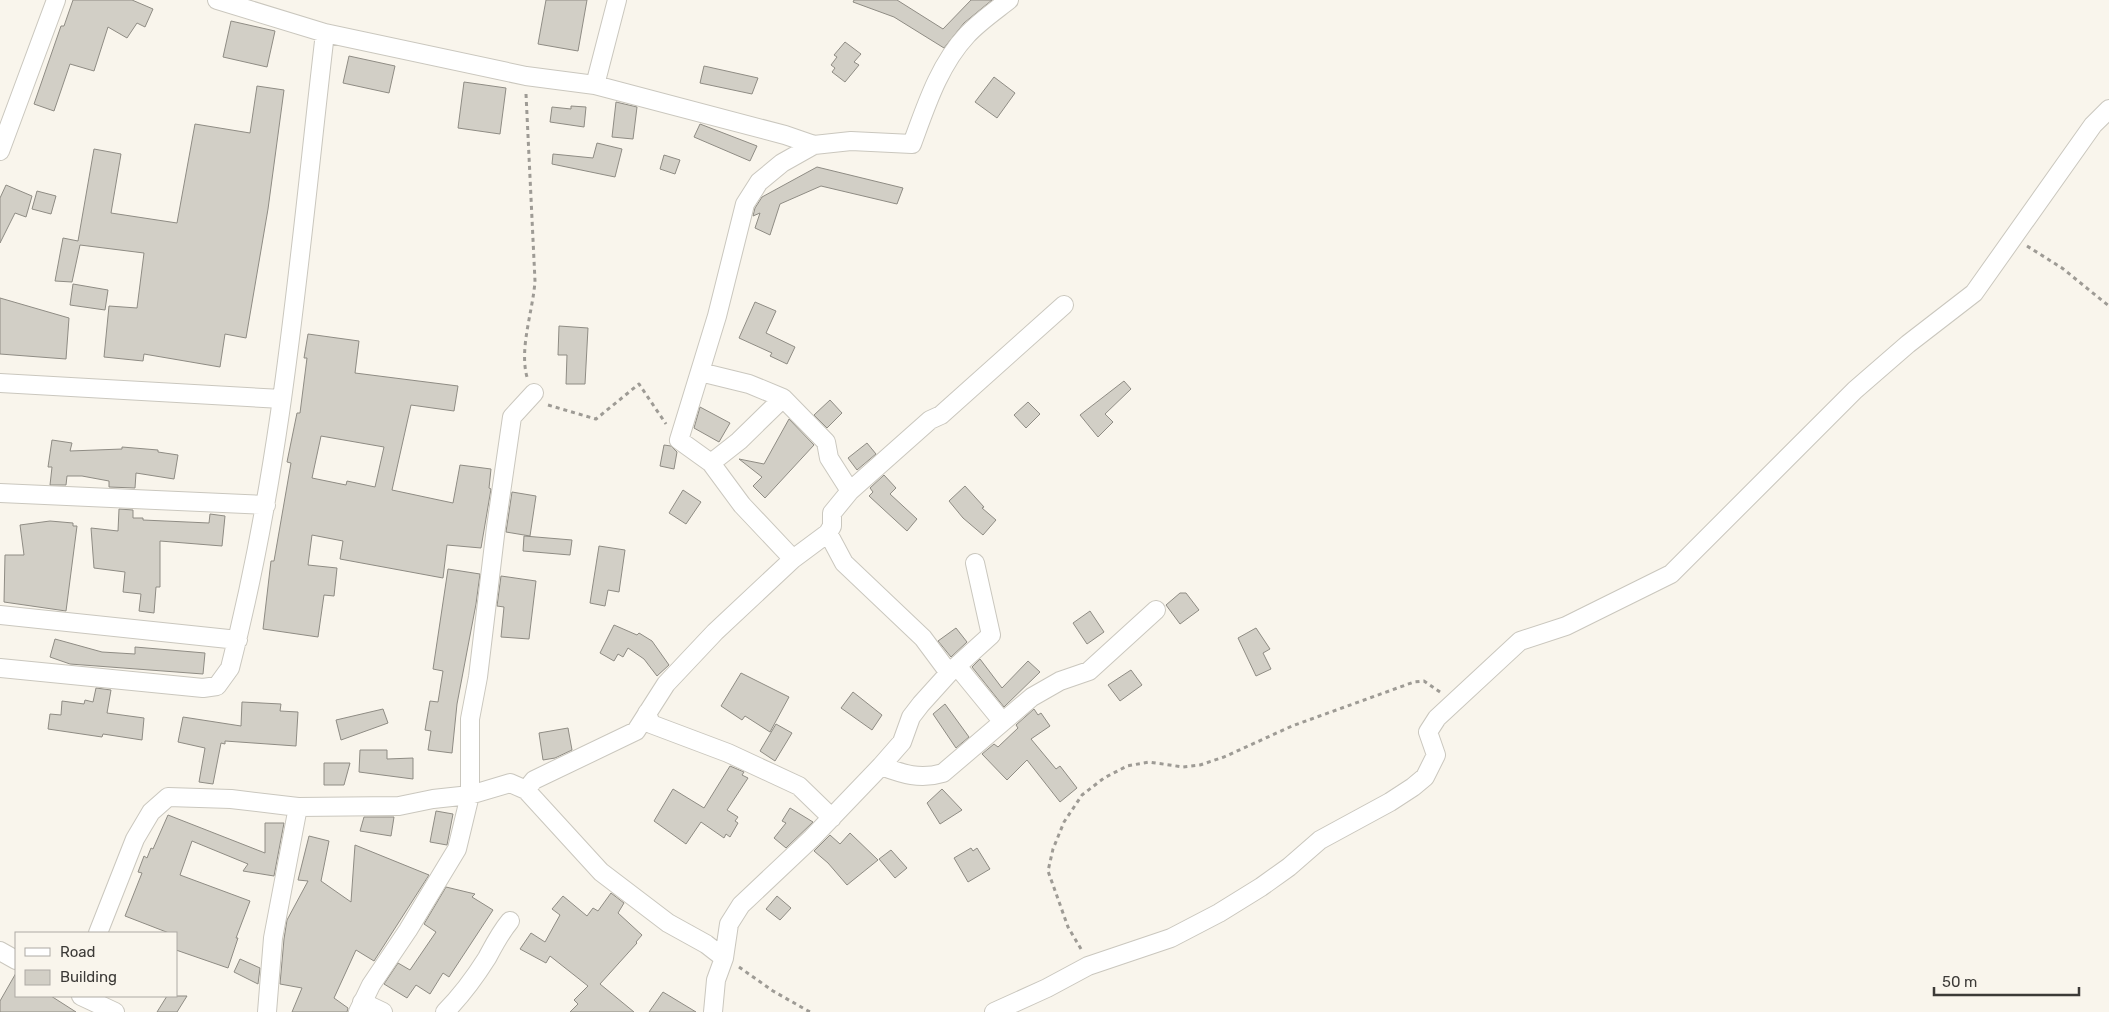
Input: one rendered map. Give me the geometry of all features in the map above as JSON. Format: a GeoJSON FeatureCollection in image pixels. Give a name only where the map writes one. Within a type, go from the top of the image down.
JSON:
{"type":"FeatureCollection","features":[{"type":"Feature","properties":{"kind":"street"},"geometry":{"type":"LineString","coordinates":[[0,150],[56,0]]}},
{"type":"Feature","properties":{"kind":"street"},"geometry":{"type":"LineString","coordinates":[[217,0],[325,32],[526,76],[595,85],[785,135],[814,145]]}},
{"type":"Feature","properties":{"kind":"street"},"geometry":{"type":"LineString","coordinates":[[595,85],[617,0]]}},
{"type":"Feature","properties":{"kind":"street"},"geometry":{"type":"LineString","coordinates":[[793,560],[742,505],[711,463],[679,440],[723,295],[745,204],[758,182],[782,163],[814,145],[852,141],[912,144],[930,95],[948,59],[968,34],[1009,0]]}},
{"type":"Feature","properties":{"kind":"street"},"geometry":{"type":"LineString","coordinates":[[0,668],[203,688],[217,686],[230,668],[238,640],[266,505],[282,399],[325,32]]}},
{"type":"Feature","properties":{"kind":"street"},"geometry":{"type":"LineString","coordinates":[[994,1012],[1055,984],[1088,966],[1171,938],[1219,913],[1268,882],[1320,840],[1390,802],[1413,787],[1428,772],[1436,755],[1428,732],[1437,718],[1520,641],[1566,626],[1671,574],[1855,390],[1908,344],[1974,293],[2093,125],[2109,109]]}},
{"type":"Feature","properties":{"kind":"street"},"geometry":{"type":"LineString","coordinates":[[526,790],[534,780],[636,731],[666,684],[715,632],[793,560],[828,533],[832,526],[832,513],[850,491],[930,420],[941,415],[1064,305]]}},
{"type":"Feature","properties":{"kind":"street"},"geometry":{"type":"LineString","coordinates":[[700,372],[749,384],[783,398],[826,442],[829,458],[850,491]]}},
{"type":"Feature","properties":{"kind":"street"},"geometry":{"type":"LineString","coordinates":[[0,383],[282,399]]}},
{"type":"Feature","properties":{"kind":"street"},"geometry":{"type":"LineString","coordinates":[[383,1012],[360,1007],[371,985],[408,930],[457,849],[470,795],[470,719],[478,678],[512,417],[534,393]]}},
{"type":"Feature","properties":{"kind":"street"},"geometry":{"type":"LineString","coordinates":[[711,463],[739,441],[783,398]]}},
{"type":"Feature","properties":{"kind":"street"},"geometry":{"type":"LineString","coordinates":[[0,493],[266,505]]}},
{"type":"Feature","properties":{"kind":"street"},"geometry":{"type":"LineString","coordinates":[[828,533],[844,563],[923,638],[1002,720]]}},
{"type":"Feature","properties":{"kind":"street"},"geometry":{"type":"LineString","coordinates":[[713,1012],[716,980],[724,958],[729,924],[741,905],[832,818],[881,766],[902,742],[911,717],[953,670],[991,636],[976,563]]}},
{"type":"Feature","properties":{"kind":"street"},"geometry":{"type":"LineString","coordinates":[[881,766],[909,776],[928,777],[942,773],[1002,720],[1032,697],[1053,685],[1089,671],[1156,610]]}},
{"type":"Feature","properties":{"kind":"street"},"geometry":{"type":"LineString","coordinates":[[0,615],[238,640]]}},
{"type":"Feature","properties":{"kind":"street"},"geometry":{"type":"LineString","coordinates":[[647,713],[651,724],[728,753],[799,786],[832,818]]}},
{"type":"Feature","properties":{"kind":"street"},"geometry":{"type":"LineString","coordinates":[[98,932],[135,839],[151,812],[168,797],[231,799],[298,806],[399,806],[433,799],[470,795],[510,783],[526,790],[601,872],[668,924],[706,944],[724,958]]}},
{"type":"Feature","properties":{"kind":"street"},"geometry":{"type":"LineString","coordinates":[[267,1012],[273,938],[298,806]]}},
{"type":"Feature","properties":{"kind":"street"},"geometry":{"type":"LineString","coordinates":[[445,1012],[458,1000],[497,938],[510,921]]}},
{"type":"Feature","properties":{"kind":"street"},"geometry":{"type":"LineString","coordinates":[[0,951],[15,959]]}},
{"type":"Feature","properties":{"kind":"street"},"geometry":{"type":"LineString","coordinates":[[83,997],[115,1012]]}},
{"type":"Feature","properties":{"kind":"path"},"geometry":{"type":"LineString","coordinates":[[526,76],[535,281],[534,301],[524,358],[526,375],[534,393],[547,405],[596,419],[639,384],[661,419],[679,440]]}},
{"type":"Feature","properties":{"kind":"path"},"geometry":{"type":"LineString","coordinates":[[2012,238],[2062,268],[2109,306]]}},
{"type":"Feature","properties":{"kind":"path"},"geometry":{"type":"LineString","coordinates":[[1088,966],[1068,927],[1048,871],[1053,849],[1064,822],[1082,795],[1104,778],[1127,766],[1149,762],[1183,767],[1200,765],[1246,748],[1292,726],[1414,682],[1424,682],[1454,703]]}},
{"type":"Feature","properties":{"kind":"path"},"geometry":{"type":"LineString","coordinates":[[724,958],[752,974],[773,991],[810,1012]]}},
{"type":"Feature","properties":{"kind":"building"},"geometry":{"type":"Polygon","coordinates":[[[73,0],[132,0],[153,9],[145,27],[137,23],[127,38],[108,27],[94,71],[70,64],[54,111],[34,104],[61,26],[64,26],[73,0]]]}},
{"type":"Feature","properties":{"kind":"building"},"geometry":{"type":"Polygon","coordinates":[[[546,0],[587,0],[578,51],[538,44],[546,0]]]}},
{"type":"Feature","properties":{"kind":"building"},"geometry":{"type":"Polygon","coordinates":[[[854,0],[897,0],[943,29],[971,0],[992,0],[964,23],[944,48],[894,17],[853,2],[854,0]]]}},
{"type":"Feature","properties":{"kind":"building"},"geometry":{"type":"Polygon","coordinates":[[[231,21],[275,31],[267,67],[223,57],[231,21]]]}},
{"type":"Feature","properties":{"kind":"building"},"geometry":{"type":"Polygon","coordinates":[[[845,42],[861,54],[854,62],[859,65],[845,82],[832,72],[835,68],[831,65],[837,57],[834,55],[845,42]]]}},
{"type":"Feature","properties":{"kind":"building"},"geometry":{"type":"Polygon","coordinates":[[[349,56],[395,66],[389,93],[343,83],[349,56]]]}},
{"type":"Feature","properties":{"kind":"building"},"geometry":{"type":"Polygon","coordinates":[[[704,66],[758,78],[752,94],[700,83],[704,66]]]}},
{"type":"Feature","properties":{"kind":"building"},"geometry":{"type":"Polygon","coordinates":[[[994,77],[1015,93],[997,118],[975,102],[994,77]]]}},
{"type":"Feature","properties":{"kind":"building"},"geometry":{"type":"Polygon","coordinates":[[[464,82],[506,88],[500,134],[458,128],[464,82]]]}},
{"type":"Feature","properties":{"kind":"building"},"geometry":{"type":"Polygon","coordinates":[[[257,86],[284,90],[268,209],[246,338],[225,334],[220,367],[144,354],[143,361],[104,357],[109,306],[137,308],[144,253],[80,245],[72,282],[55,281],[63,238],[78,241],[94,149],[121,154],[111,213],[177,223],[195,124],[250,133],[257,86]]]}},
{"type":"Feature","properties":{"kind":"building"},"geometry":{"type":"Polygon","coordinates":[[[616,102],[637,107],[633,139],[612,137],[616,102]]]}},
{"type":"Feature","properties":{"kind":"building"},"geometry":{"type":"Polygon","coordinates":[[[571,106],[586,107],[584,127],[550,122],[552,107],[571,109],[571,106]]]}},
{"type":"Feature","properties":{"kind":"building"},"geometry":{"type":"Polygon","coordinates":[[[700,124],[757,146],[750,161],[694,137],[700,124]]]}},
{"type":"Feature","properties":{"kind":"building"},"geometry":{"type":"Polygon","coordinates":[[[597,143],[622,149],[615,177],[552,164],[553,154],[593,158],[597,143]]]}},
{"type":"Feature","properties":{"kind":"building"},"geometry":{"type":"Polygon","coordinates":[[[664,155],[680,160],[675,174],[660,169],[664,155]]]}},
{"type":"Feature","properties":{"kind":"building"},"geometry":{"type":"Polygon","coordinates":[[[817,167],[903,188],[897,204],[821,186],[780,204],[770,235],[755,228],[760,213],[753,216],[755,208],[762,197],[817,167]]]}},
{"type":"Feature","properties":{"kind":"building"},"geometry":{"type":"Polygon","coordinates":[[[6,185],[32,196],[26,217],[15,213],[0,243],[0,198],[6,185]]]}},
{"type":"Feature","properties":{"kind":"building"},"geometry":{"type":"Polygon","coordinates":[[[37,191],[56,196],[51,214],[32,209],[37,191]]]}},
{"type":"Feature","properties":{"kind":"building"},"geometry":{"type":"Polygon","coordinates":[[[73,284],[108,290],[105,310],[70,305],[73,284]]]}},
{"type":"Feature","properties":{"kind":"building"},"geometry":{"type":"Polygon","coordinates":[[[0,298],[69,318],[66,359],[0,354],[0,298]]]}},
{"type":"Feature","properties":{"kind":"building"},"geometry":{"type":"Polygon","coordinates":[[[755,302],[776,311],[766,333],[795,347],[787,364],[770,356],[772,353],[739,338],[755,302]]]}},
{"type":"Feature","properties":{"kind":"building"},"geometry":{"type":"Polygon","coordinates":[[[559,326],[588,328],[585,384],[566,384],[567,355],[558,355],[559,326]]]}},
{"type":"Feature","properties":{"kind":"building"},"geometry":{"type":"Polygon","coordinates":[[[308,334],[359,341],[355,373],[458,386],[454,411],[411,405],[392,490],[453,503],[460,465],[491,469],[489,488],[491,489],[481,548],[447,545],[443,578],[340,559],[343,541],[312,535],[308,565],[337,568],[334,596],[324,595],[318,637],[263,629],[271,561],[274,561],[291,463],[287,462],[297,413],[300,413],[307,358],[304,358],[308,334]],[[321,436],[312,478],[346,485],[347,481],[375,487],[384,447],[321,436]]]}},
{"type":"Feature","properties":{"kind":"building"},"geometry":{"type":"Polygon","coordinates":[[[1124,381],[1131,389],[1105,414],[1113,422],[1098,437],[1080,415],[1124,381]]]}},
{"type":"Feature","properties":{"kind":"building"},"geometry":{"type":"Polygon","coordinates":[[[830,400],[842,413],[827,428],[814,415],[830,400]]]}},
{"type":"Feature","properties":{"kind":"building"},"geometry":{"type":"Polygon","coordinates":[[[1028,402],[1040,414],[1026,428],[1014,415],[1028,402]]]}},
{"type":"Feature","properties":{"kind":"building"},"geometry":{"type":"Polygon","coordinates":[[[700,407],[730,423],[719,442],[694,428],[700,407]]]}},
{"type":"Feature","properties":{"kind":"building"},"geometry":{"type":"Polygon","coordinates":[[[789,419],[814,445],[765,498],[753,486],[762,477],[739,459],[764,464],[789,419]]]}},
{"type":"Feature","properties":{"kind":"building"},"geometry":{"type":"Polygon","coordinates":[[[52,440],[72,443],[70,451],[122,449],[122,447],[158,450],[158,452],[178,455],[174,479],[136,473],[135,488],[109,487],[109,481],[82,476],[67,476],[66,485],[50,485],[52,467],[48,467],[52,440]]]}},
{"type":"Feature","properties":{"kind":"building"},"geometry":{"type":"Polygon","coordinates":[[[867,443],[876,454],[857,470],[848,458],[867,443]]]}},
{"type":"Feature","properties":{"kind":"building"},"geometry":{"type":"Polygon","coordinates":[[[664,445],[671,446],[677,452],[674,469],[660,466],[664,445]]]}},
{"type":"Feature","properties":{"kind":"building"},"geometry":{"type":"Polygon","coordinates":[[[884,475],[896,488],[890,494],[917,519],[907,531],[869,496],[873,492],[870,488],[884,475]]]}},
{"type":"Feature","properties":{"kind":"building"},"geometry":{"type":"Polygon","coordinates":[[[965,486],[984,507],[982,508],[996,520],[983,535],[963,518],[949,501],[965,486]]]}},
{"type":"Feature","properties":{"kind":"building"},"geometry":{"type":"Polygon","coordinates":[[[683,490],[701,502],[686,524],[669,513],[683,490]]]}},
{"type":"Feature","properties":{"kind":"building"},"geometry":{"type":"Polygon","coordinates":[[[512,492],[536,496],[530,536],[506,532],[512,492]]]}},
{"type":"Feature","properties":{"kind":"building"},"geometry":{"type":"Polygon","coordinates":[[[119,509],[133,510],[133,518],[143,518],[143,520],[209,523],[210,514],[225,516],[222,546],[160,541],[160,587],[156,587],[154,613],[139,611],[141,594],[123,592],[125,572],[94,568],[91,528],[118,531],[119,509]]]}},
{"type":"Feature","properties":{"kind":"building"},"geometry":{"type":"Polygon","coordinates":[[[50,521],[73,523],[73,526],[77,526],[66,611],[4,602],[5,555],[24,555],[20,525],[50,521]]]}},
{"type":"Feature","properties":{"kind":"building"},"geometry":{"type":"Polygon","coordinates":[[[524,536],[572,540],[570,555],[523,551],[524,536]]]}},
{"type":"Feature","properties":{"kind":"building"},"geometry":{"type":"Polygon","coordinates":[[[599,546],[625,550],[619,592],[608,590],[605,606],[590,603],[599,546]]]}},
{"type":"Feature","properties":{"kind":"building"},"geometry":{"type":"Polygon","coordinates":[[[448,569],[480,574],[457,704],[452,753],[428,750],[431,731],[425,730],[430,701],[438,702],[443,671],[433,669],[448,569]]]}},
{"type":"Feature","properties":{"kind":"building"},"geometry":{"type":"Polygon","coordinates":[[[501,576],[536,581],[529,639],[501,637],[504,607],[497,606],[501,576]]]}},
{"type":"Feature","properties":{"kind":"building"},"geometry":{"type":"Polygon","coordinates":[[[1180,593],[1186,593],[1199,610],[1180,624],[1166,605],[1180,593]]]}},
{"type":"Feature","properties":{"kind":"building"},"geometry":{"type":"Polygon","coordinates":[[[1090,611],[1104,632],[1087,644],[1073,623],[1090,611]]]}},
{"type":"Feature","properties":{"kind":"building"},"geometry":{"type":"Polygon","coordinates":[[[614,625],[637,635],[639,633],[652,641],[669,665],[657,676],[644,659],[628,648],[623,657],[618,654],[614,661],[600,653],[614,625]]]}},
{"type":"Feature","properties":{"kind":"building"},"geometry":{"type":"Polygon","coordinates":[[[956,628],[967,642],[951,657],[938,641],[956,628]]]}},
{"type":"Feature","properties":{"kind":"building"},"geometry":{"type":"Polygon","coordinates":[[[1256,628],[1270,649],[1263,653],[1271,669],[1256,676],[1238,638],[1256,628]]]}},
{"type":"Feature","properties":{"kind":"building"},"geometry":{"type":"Polygon","coordinates":[[[55,639],[102,652],[135,654],[135,647],[205,653],[203,674],[70,664],[50,657],[55,639]]]}},
{"type":"Feature","properties":{"kind":"building"},"geometry":{"type":"Polygon","coordinates":[[[980,659],[1002,688],[1028,661],[1040,672],[1004,707],[972,667],[980,659]]]}},
{"type":"Feature","properties":{"kind":"building"},"geometry":{"type":"Polygon","coordinates":[[[1131,670],[1142,685],[1120,701],[1108,685],[1131,670]]]}},
{"type":"Feature","properties":{"kind":"building"},"geometry":{"type":"Polygon","coordinates":[[[741,673],[789,697],[770,732],[745,716],[742,720],[721,706],[741,673]]]}},
{"type":"Feature","properties":{"kind":"building"},"geometry":{"type":"Polygon","coordinates":[[[96,688],[111,690],[107,713],[144,718],[142,740],[103,734],[102,737],[48,729],[50,714],[61,715],[62,701],[84,704],[85,700],[93,702],[96,688]]]}},
{"type":"Feature","properties":{"kind":"building"},"geometry":{"type":"Polygon","coordinates":[[[853,692],[882,715],[872,730],[841,708],[853,692]]]}},
{"type":"Feature","properties":{"kind":"building"},"geometry":{"type":"Polygon","coordinates":[[[242,702],[281,704],[280,711],[298,712],[296,746],[225,741],[225,744],[221,743],[213,784],[199,782],[205,748],[178,742],[183,717],[241,726],[242,702]]]}},
{"type":"Feature","properties":{"kind":"building"},"geometry":{"type":"Polygon","coordinates":[[[945,704],[969,737],[956,748],[933,714],[945,704]]]}},
{"type":"Feature","properties":{"kind":"building"},"geometry":{"type":"Polygon","coordinates":[[[383,709],[388,723],[341,740],[336,720],[383,709]]]}},
{"type":"Feature","properties":{"kind":"building"},"geometry":{"type":"Polygon","coordinates":[[[1034,709],[1038,715],[1041,713],[1050,726],[1031,739],[1056,769],[1060,766],[1077,788],[1060,802],[1027,760],[1007,780],[982,754],[994,744],[998,747],[1018,728],[1016,725],[1034,709]]]}},
{"type":"Feature","properties":{"kind":"building"},"geometry":{"type":"Polygon","coordinates":[[[776,724],[792,733],[775,761],[760,751],[776,724]]]}},
{"type":"Feature","properties":{"kind":"building"},"geometry":{"type":"Polygon","coordinates":[[[568,728],[572,750],[555,758],[543,760],[539,733],[568,728]]]}},
{"type":"Feature","properties":{"kind":"building"},"geometry":{"type":"Polygon","coordinates":[[[360,750],[387,750],[387,759],[413,758],[413,779],[359,772],[360,750]]]}},
{"type":"Feature","properties":{"kind":"building"},"geometry":{"type":"Polygon","coordinates":[[[324,763],[350,763],[344,785],[324,785],[324,763]]]}},
{"type":"Feature","properties":{"kind":"building"},"geometry":{"type":"Polygon","coordinates":[[[730,766],[744,772],[742,775],[748,778],[727,810],[738,817],[735,821],[738,823],[730,837],[726,834],[724,838],[701,822],[686,844],[654,821],[673,789],[704,808],[730,766]]]}},
{"type":"Feature","properties":{"kind":"building"},"geometry":{"type":"Polygon","coordinates":[[[942,789],[962,810],[940,824],[927,803],[942,789]]]}},
{"type":"Feature","properties":{"kind":"building"},"geometry":{"type":"Polygon","coordinates":[[[790,808],[813,822],[786,848],[774,838],[786,823],[782,821],[790,808]]]}},
{"type":"Feature","properties":{"kind":"building"},"geometry":{"type":"Polygon","coordinates":[[[436,811],[453,814],[447,845],[430,842],[436,811]]]}},
{"type":"Feature","properties":{"kind":"building"},"geometry":{"type":"Polygon","coordinates":[[[168,815],[265,853],[265,823],[284,823],[274,876],[243,871],[248,864],[192,841],[180,875],[250,901],[236,938],[238,938],[228,968],[178,951],[178,932],[166,932],[125,916],[142,873],[138,872],[144,856],[147,858],[151,848],[153,849],[168,815]]]}},
{"type":"Feature","properties":{"kind":"building"},"geometry":{"type":"Polygon","coordinates":[[[364,817],[394,817],[391,836],[360,831],[364,817]]]}},
{"type":"Feature","properties":{"kind":"building"},"geometry":{"type":"Polygon","coordinates":[[[850,833],[878,860],[847,885],[828,863],[814,851],[830,835],[840,844],[850,833]]]}},
{"type":"Feature","properties":{"kind":"building"},"geometry":{"type":"Polygon","coordinates":[[[309,836],[329,841],[321,881],[351,902],[355,845],[429,875],[374,961],[356,950],[334,998],[348,1008],[347,1012],[292,1012],[302,988],[280,984],[287,920],[308,881],[298,880],[309,836]]]}},
{"type":"Feature","properties":{"kind":"building"},"geometry":{"type":"Polygon","coordinates":[[[971,848],[973,851],[977,848],[990,869],[968,882],[954,858],[971,848]]]}},
{"type":"Feature","properties":{"kind":"building"},"geometry":{"type":"Polygon","coordinates":[[[891,850],[907,868],[895,878],[879,859],[891,850]]]}},
{"type":"Feature","properties":{"kind":"building"},"geometry":{"type":"Polygon","coordinates":[[[446,887],[475,894],[472,897],[493,910],[449,977],[443,973],[430,994],[416,985],[407,998],[384,984],[398,963],[410,970],[436,932],[424,924],[446,887]]]}},
{"type":"Feature","properties":{"kind":"building"},"geometry":{"type":"Polygon","coordinates":[[[611,893],[624,903],[618,913],[642,935],[600,984],[634,1012],[570,1012],[578,1004],[574,1000],[588,986],[550,956],[546,963],[520,949],[531,933],[545,942],[560,915],[552,909],[563,896],[587,916],[593,908],[598,911],[611,893]]]}},
{"type":"Feature","properties":{"kind":"building"},"geometry":{"type":"Polygon","coordinates":[[[777,896],[791,908],[780,920],[766,909],[777,896]]]}},
{"type":"Feature","properties":{"kind":"building"},"geometry":{"type":"Polygon","coordinates":[[[240,959],[260,968],[258,984],[234,972],[240,959]]]}},
{"type":"Feature","properties":{"kind":"building"},"geometry":{"type":"Polygon","coordinates":[[[15,975],[15,997],[53,997],[76,1012],[0,1012],[0,1001],[15,975]]]}},
{"type":"Feature","properties":{"kind":"building"},"geometry":{"type":"Polygon","coordinates":[[[663,992],[696,1012],[649,1012],[663,992]]]}},
{"type":"Feature","properties":{"kind":"building"},"geometry":{"type":"Polygon","coordinates":[[[187,996],[177,1012],[157,1012],[166,997],[187,996]]]}}]}
